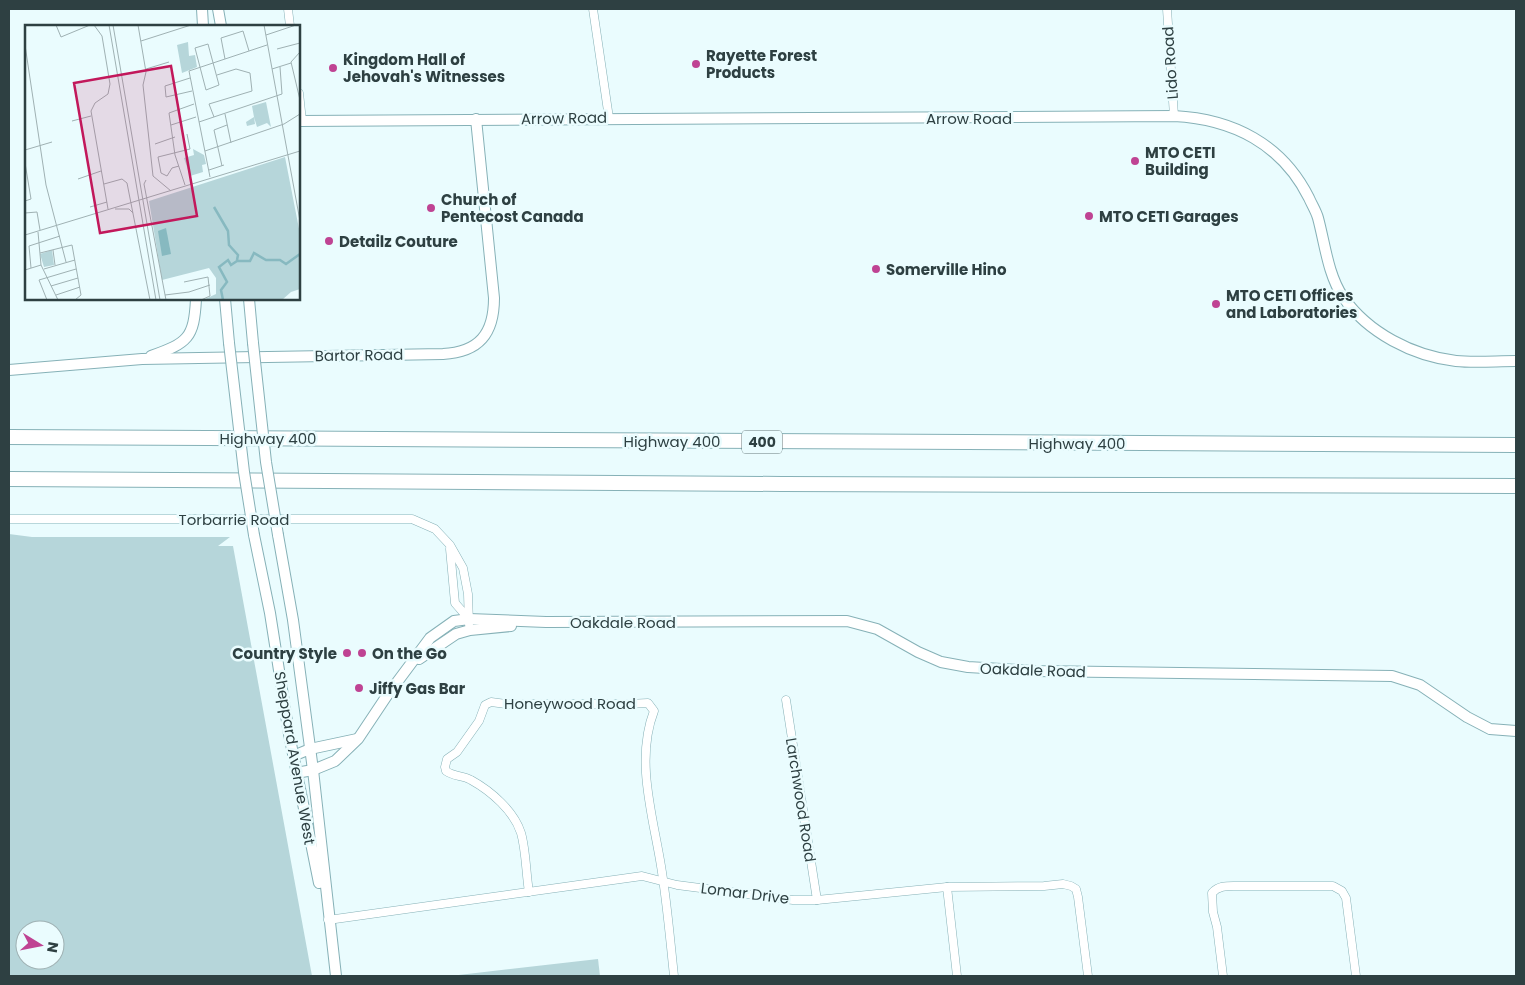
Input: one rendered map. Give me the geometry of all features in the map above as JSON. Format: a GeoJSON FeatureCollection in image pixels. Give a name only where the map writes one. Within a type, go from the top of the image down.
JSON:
{"type":"FeatureCollection","features":[{"type":"Feature","properties":{"kind":"highway","name":"Highway 400"},"geometry":{"type":"LineString","coordinates":[[9,437],[1516,444]]}},
{"type":"Feature","properties":{"kind":"highway"},"geometry":{"type":"LineString","coordinates":[[9,479],[1516,486]]}},
{"type":"Feature","properties":{"kind":"street"},"geometry":{"type":"LineString","coordinates":[[202,9],[204,25]]}},
{"type":"Feature","properties":{"kind":"street"},"geometry":{"type":"LineString","coordinates":[[218,9],[221,25]]}},
{"type":"Feature","properties":{"kind":"street"},"geometry":{"type":"LineString","coordinates":[[288,9],[290,25]]}},
{"type":"Feature","properties":{"kind":"street"},"geometry":{"type":"LineString","coordinates":[[593,9],[609,118]]}},
{"type":"Feature","properties":{"kind":"street","name":"Lido Road"},"geometry":{"type":"LineString","coordinates":[[1167,9],[1174,116]]}},
{"type":"Feature","properties":{"kind":"street"},"geometry":{"type":"LineString","coordinates":[[300,107],[301,121]]}},
{"type":"Feature","properties":{"kind":"street","name":"Arrow Road"},"geometry":{"type":"LineString","coordinates":[[301,121],[1174,116],[1219,122],[1235,128],[1268,146],[1284,160],[1296,175],[1318,216],[1334,281],[1342,297],[1360,317],[1390,340],[1438,357],[1456,361],[1516,361]]}},
{"type":"Feature","properties":{"kind":"street","name":"Bartor Road"},"geometry":{"type":"LineString","coordinates":[[9,370],[142,359],[443,354],[469,349],[480,342],[490,330],[494,312],[476,119]]}},
{"type":"Feature","properties":{"kind":"street"},"geometry":{"type":"LineString","coordinates":[[142,359],[170,349],[186,338],[194,325],[196,300]]}},
{"type":"Feature","properties":{"kind":"street","name":"Sheppard Avenue West"},"geometry":{"type":"LineString","coordinates":[[225,300],[244,472],[254,535],[270,613],[296,773],[328,920]]}},
{"type":"Feature","properties":{"kind":"street","name":"Sheppard Avenue West"},"geometry":{"type":"LineString","coordinates":[[248,300],[266,462],[293,620],[313,770],[328,920],[336,976]]}},
{"type":"Feature","properties":{"kind":"street","name":"Torbarrie Road"},"geometry":{"type":"LineString","coordinates":[[9,519],[412,519],[435,529],[450,545],[463,568],[468,594],[470,630]]}},
{"type":"Feature","properties":{"kind":"street"},"geometry":{"type":"LineString","coordinates":[[450,545],[455,603],[469,618]]}},
{"type":"Feature","properties":{"kind":"street","name":"Oakdale Road"},"geometry":{"type":"LineString","coordinates":[[296,773],[313,770],[335,761],[358,739],[386,697],[430,638],[454,621],[469,618],[546,622],[847,621],[877,629],[918,652],[941,662],[968,667],[1035,672],[1392,676],[1420,685],[1467,717],[1490,729],[1516,731]]}},
{"type":"Feature","properties":{"kind":"street","name":"Oakdale Road"},"geometry":{"type":"LineString","coordinates":[[412,664],[456,634],[470,630],[546,622]]}},
{"type":"Feature","properties":{"kind":"street","name":"Larchwood Road"},"geometry":{"type":"LineString","coordinates":[[786,700],[817,900]]}},
{"type":"Feature","properties":{"kind":"street","name":"Honeywood Road"},"geometry":{"type":"LineString","coordinates":[[529,892],[522,834],[516,823],[507,810],[485,789],[465,776],[451,774],[445,770],[447,759],[457,752],[479,721],[485,705],[491,702],[516,704],[648,703],[654,711],[648,730],[646,782],[664,882],[674,976]]}},
{"type":"Feature","properties":{"kind":"street"},"geometry":{"type":"LineString","coordinates":[[293,756],[310,749],[358,739]]}},
{"type":"Feature","properties":{"kind":"street","name":"Lomar Drive"},"geometry":{"type":"LineString","coordinates":[[328,920],[642,876],[664,882],[793,900],[817,900],[947,886],[1044,886],[1063,884],[1076,889],[1088,976]]}},
{"type":"Feature","properties":{"kind":"street"},"geometry":{"type":"LineString","coordinates":[[947,886],[957,976]]}},
{"type":"Feature","properties":{"kind":"street"},"geometry":{"type":"LineString","coordinates":[[1223,976],[1217,927],[1213,912],[1212,893],[1216,889],[1225,886],[1333,886],[1342,891],[1346,898],[1356,976]]}},
{"type":"Feature","properties":{"kind":"shaded area"},"geometry":{"type":"Polygon","coordinates":[[[9,534],[32,537],[230,537],[218,546],[233,546],[312,976],[9,976],[9,534]]]}},
{"type":"Feature","properties":{"kind":"shaded area"},"geometry":{"type":"Polygon","coordinates":[[[598,959],[600,976],[450,976],[598,959]]]}},
{"type":"Feature","properties":{"kind":"place","name":"Rayette Forest Products"},"geometry":{"type":"Point","coordinates":[696,64]}},
{"type":"Feature","properties":{"kind":"place","name":"Kingdom Hall of Jehovah's Witnesses"},"geometry":{"type":"Point","coordinates":[333,68]}},
{"type":"Feature","properties":{"kind":"place","name":"MTO CETI Building"},"geometry":{"type":"Point","coordinates":[1135,161]}},
{"type":"Feature","properties":{"kind":"place","name":"Church of Pentecost Canada"},"geometry":{"type":"Point","coordinates":[431,208]}},
{"type":"Feature","properties":{"kind":"place","name":"MTO CETI Garages"},"geometry":{"type":"Point","coordinates":[1089,216]}},
{"type":"Feature","properties":{"kind":"place","name":"Detailz Couture"},"geometry":{"type":"Point","coordinates":[329,241]}},
{"type":"Feature","properties":{"kind":"place","name":"Somerville Hino"},"geometry":{"type":"Point","coordinates":[876,269]}},
{"type":"Feature","properties":{"kind":"place","name":"MTO CETI Offices and Laboratories"},"geometry":{"type":"Point","coordinates":[1216,304]}},
{"type":"Feature","properties":{"kind":"place","name":"Country Style"},"geometry":{"type":"Point","coordinates":[347,653]}},
{"type":"Feature","properties":{"kind":"place","name":"On the Go"},"geometry":{"type":"Point","coordinates":[362,653]}},
{"type":"Feature","properties":{"kind":"place","name":"Jiffy Gas Bar"},"geometry":{"type":"Point","coordinates":[359,688]}}]}
